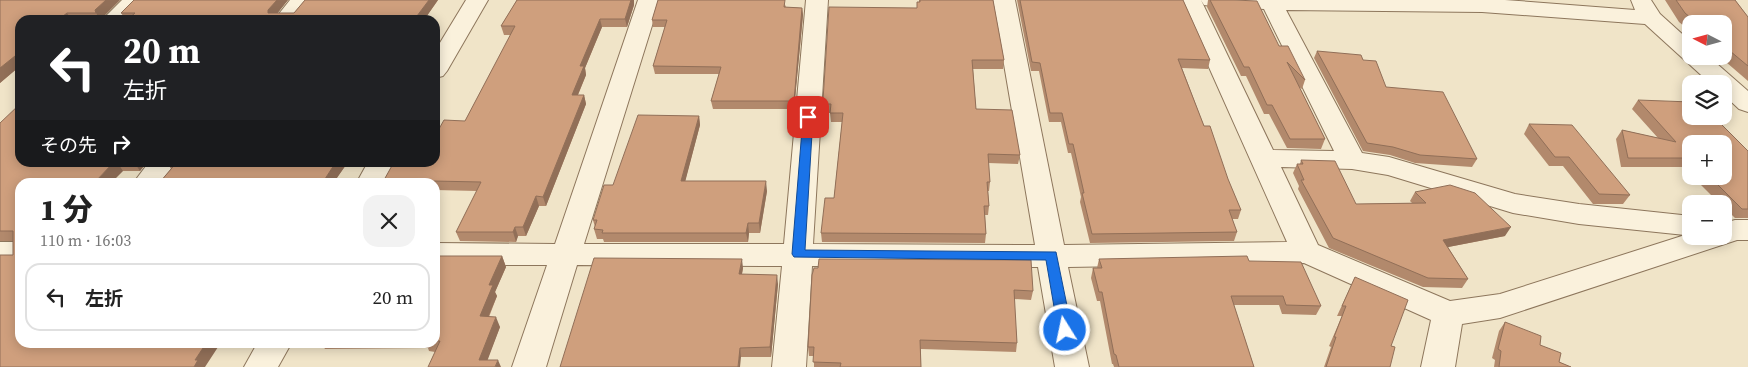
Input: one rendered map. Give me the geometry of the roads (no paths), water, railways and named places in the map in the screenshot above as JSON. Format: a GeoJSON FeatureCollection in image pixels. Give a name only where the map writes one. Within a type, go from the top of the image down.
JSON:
{"type":"FeatureCollection","features":[{"type":"Feature","properties":{"kind":"street"},"geometry":{"type":"LineString","coordinates":[[118,15],[135,0]]}},
{"type":"Feature","properties":{"kind":"street"},"geometry":{"type":"LineString","coordinates":[[289,15],[302,0]]}},
{"type":"Feature","properties":{"kind":"street"},"geometry":{"type":"LineString","coordinates":[[440,63],[477,0]]}},
{"type":"Feature","properties":{"kind":"street"},"geometry":{"type":"LineString","coordinates":[[529,367],[649,0]]}},
{"type":"Feature","properties":{"kind":"street"},"geometry":{"type":"LineString","coordinates":[[789,367],[817,0]]}},
{"type":"Feature","properties":{"kind":"street"},"geometry":{"type":"LineString","coordinates":[[1004,0],[1072,367]]}},
{"type":"Feature","properties":{"kind":"street"},"geometry":{"type":"LineString","coordinates":[[1190,0],[1307,252]]}},
{"type":"Feature","properties":{"kind":"street"},"geometry":{"type":"LineString","coordinates":[[1212,0],[1272,3],[1380,2],[1646,9],[1682,45]]}},
{"type":"Feature","properties":{"kind":"street"},"geometry":{"type":"LineString","coordinates":[[1272,3],[1352,160]]}},
{"type":"Feature","properties":{"kind":"street"},"geometry":{"type":"LineString","coordinates":[[1704,65],[1748,104]]}},
{"type":"Feature","properties":{"kind":"street"},"geometry":{"type":"LineString","coordinates":[[1264,158],[1352,160],[1389,166],[1513,203],[1579,214],[1682,225]]}},
{"type":"Feature","properties":{"kind":"street"},"geometry":{"type":"LineString","coordinates":[[150,178],[160,167]]}},
{"type":"Feature","properties":{"kind":"street"},"geometry":{"type":"LineString","coordinates":[[372,178],[379,167]]}},
{"type":"Feature","properties":{"kind":"street"},"geometry":{"type":"LineString","coordinates":[[440,254],[1052,256],[1307,252],[1448,314],[1500,306],[1689,245]]}},
{"type":"Feature","properties":{"kind":"street"},"geometry":{"type":"LineString","coordinates":[[0,253],[15,253]]}},
{"type":"Feature","properties":{"kind":"street"},"geometry":{"type":"LineString","coordinates":[[1438,367],[1448,314]]}},
{"type":"Feature","properties":{"kind":"street"},"geometry":{"type":"LineString","coordinates":[[261,367],[272,348]]}}]}
